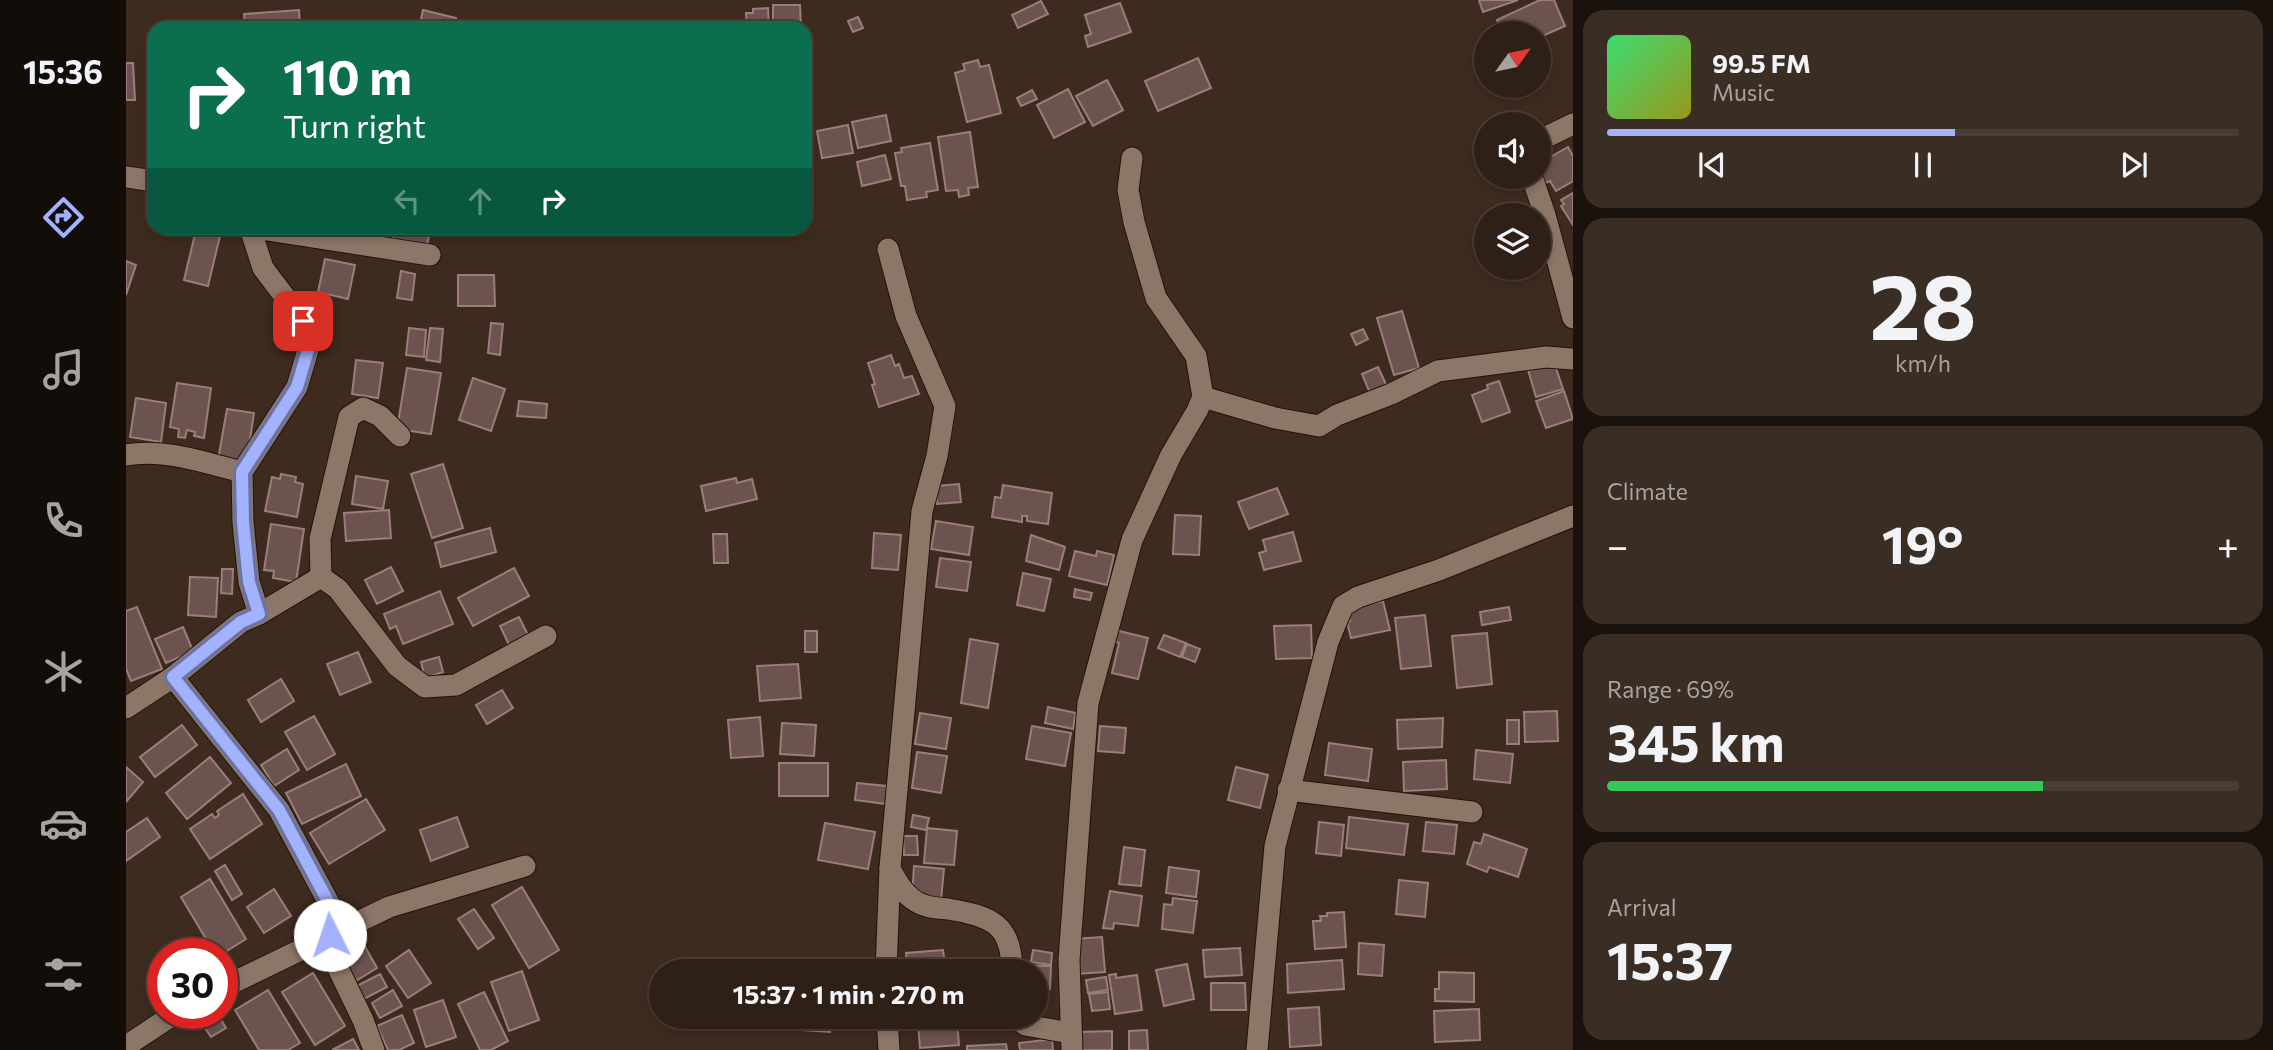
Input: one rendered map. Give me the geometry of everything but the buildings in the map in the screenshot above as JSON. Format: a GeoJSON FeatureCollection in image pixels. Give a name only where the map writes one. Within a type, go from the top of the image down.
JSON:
{"type":"FeatureCollection","features":[{"type":"Feature","properties":{"kind":"street"},"geometry":{"type":"LineString","coordinates":[[1551,135],[1573,124]]}},
{"type":"Feature","properties":{"kind":"street"},"geometry":{"type":"LineString","coordinates":[[1036,1029],[1071,1042],[1069,960],[1088,703],[1132,540],[1171,455],[1203,397],[1196,356],[1156,298],[1134,222],[1128,190],[1132,158]]}},
{"type":"Feature","properties":{"kind":"street"},"geometry":{"type":"LineString","coordinates":[[126,177],[147,180]]}},
{"type":"Feature","properties":{"kind":"street"},"geometry":{"type":"LineString","coordinates":[[1536,189],[1573,318]]}},
{"type":"Feature","properties":{"kind":"street"},"geometry":{"type":"LineString","coordinates":[[254,235],[263,268],[303,321],[311,340],[297,387],[242,472],[243,522],[249,582],[259,614]]}},
{"type":"Feature","properties":{"kind":"street"},"geometry":{"type":"LineString","coordinates":[[298,235],[430,255]]}},
{"type":"Feature","properties":{"kind":"street"},"geometry":{"type":"LineString","coordinates":[[886,959],[890,868],[922,511],[937,456],[945,406],[906,316],[888,250]]}},
{"type":"Feature","properties":{"kind":"street"},"geometry":{"type":"LineString","coordinates":[[1203,397],[1275,418],[1319,426],[1337,415],[1391,394],[1438,371],[1573,355]]}},
{"type":"Feature","properties":{"kind":"street"},"geometry":{"type":"LineString","coordinates":[[321,577],[320,539],[349,417],[363,408],[380,416],[400,436]]}},
{"type":"Feature","properties":{"kind":"street"},"geometry":{"type":"LineString","coordinates":[[126,455],[138,453],[177,456],[242,472]]}},
{"type":"Feature","properties":{"kind":"street"},"geometry":{"type":"LineString","coordinates":[[1257,1050],[1275,846],[1328,642],[1343,606],[1358,597],[1439,570],[1573,516]]}},
{"type":"Feature","properties":{"kind":"street"},"geometry":{"type":"LineString","coordinates":[[126,708],[173,677],[241,622],[321,577]]}},
{"type":"Feature","properties":{"kind":"street"},"geometry":{"type":"LineString","coordinates":[[321,577],[338,589],[397,666],[425,687],[456,685],[546,636]]}},
{"type":"Feature","properties":{"kind":"street"},"geometry":{"type":"LineString","coordinates":[[173,677],[279,810],[331,907],[330,935],[335,962],[374,1050]]}},
{"type":"Feature","properties":{"kind":"street"},"geometry":{"type":"LineString","coordinates":[[1288,790],[1472,812]]}},
{"type":"Feature","properties":{"kind":"street"},"geometry":{"type":"LineString","coordinates":[[238,980],[389,907],[525,866]]}},
{"type":"Feature","properties":{"kind":"street"},"geometry":{"type":"LineString","coordinates":[[890,868],[897,883],[910,898],[922,905],[984,918],[1000,928],[1010,941],[1012,959]]}},
{"type":"Feature","properties":{"kind":"street"},"geometry":{"type":"LineString","coordinates":[[126,1046],[152,1029]]}},
{"type":"Feature","properties":{"kind":"street"},"geometry":{"type":"LineString","coordinates":[[888,1029],[890,1050]]}},
{"type":"Feature","properties":{"kind":"route"},"geometry":{"type":"LineString","coordinates":[[303,321],[311,340],[297,387],[242,472],[243,522],[249,582],[259,614],[241,622],[173,677],[279,810],[331,907],[330,935]]}}]}
